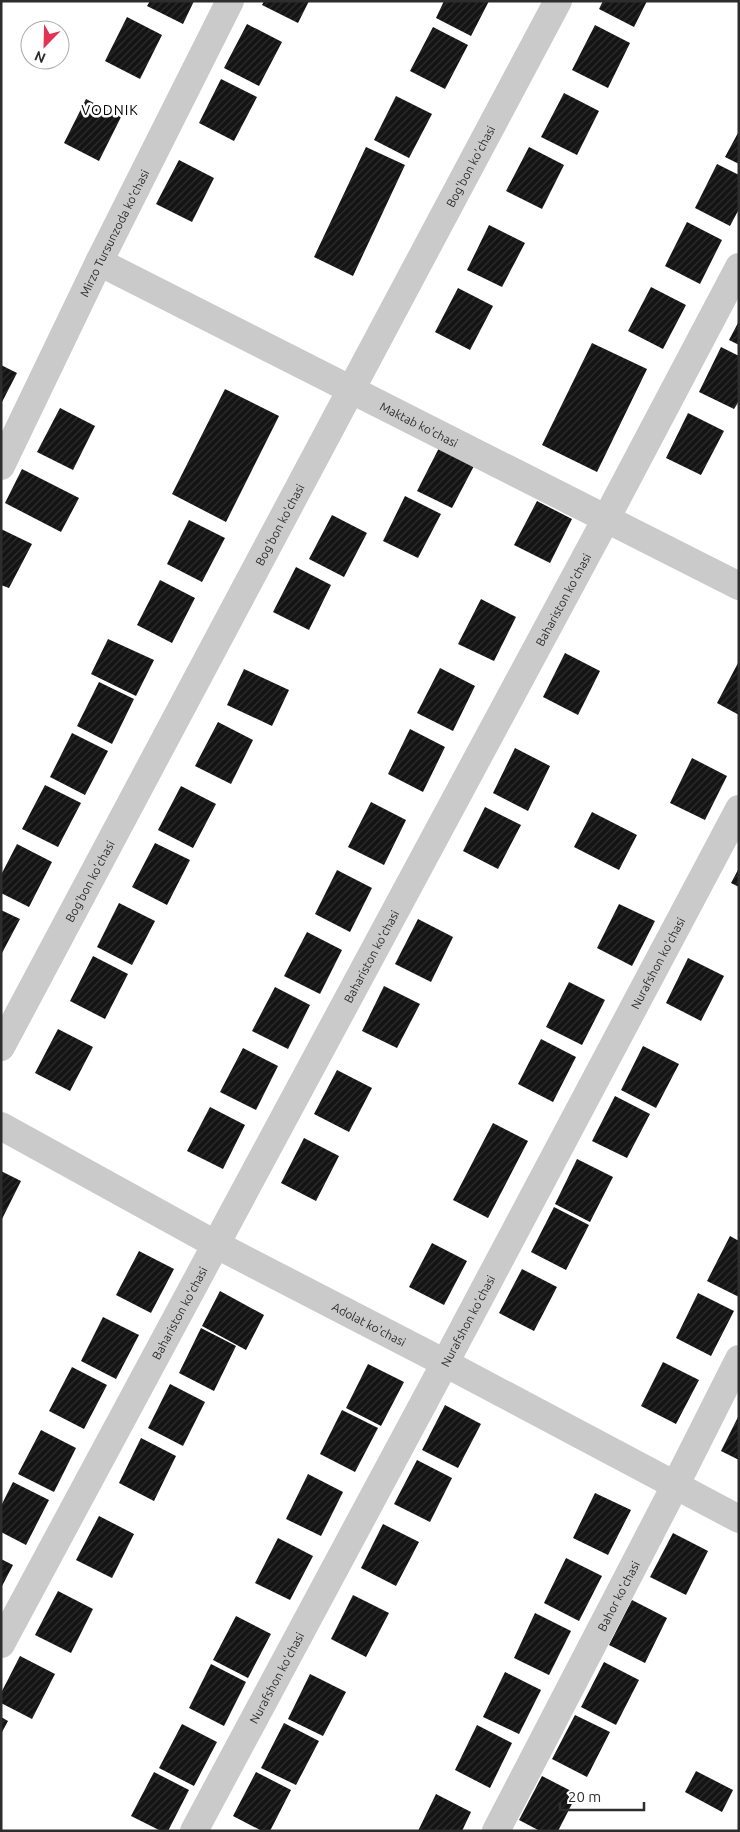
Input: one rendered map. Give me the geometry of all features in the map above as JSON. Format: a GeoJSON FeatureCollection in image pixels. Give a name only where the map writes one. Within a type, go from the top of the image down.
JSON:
{"type":"FeatureCollection","features":[{"type":"Feature","properties":{"kind":"street","name":"Mirzo Tursunzoda ko'chasi"},"geometry":{"type":"LineString","coordinates":[[1,466],[99,262],[230,1]]}},
{"type":"Feature","properties":{"kind":"street","name":"Bog'bon ko'chasi"},"geometry":{"type":"LineString","coordinates":[[1,1047],[558,1]]}},
{"type":"Feature","properties":{"kind":"street","name":"Maktab ko'chasi"},"geometry":{"type":"LineString","coordinates":[[99,262],[739,586]]}},
{"type":"Feature","properties":{"kind":"street","name":"Bahariston ko'chasi"},"geometry":{"type":"LineString","coordinates":[[1,1644],[606,519],[739,267]]}},
{"type":"Feature","properties":{"kind":"street","name":"Nurafshon ko'chasi"},"geometry":{"type":"LineString","coordinates":[[194,1831],[739,809]]}},
{"type":"Feature","properties":{"kind":"street","name":"Adolat ko'chasi"},"geometry":{"type":"LineString","coordinates":[[1,1126],[215,1244],[445,1363],[739,1519]]}},
{"type":"Feature","properties":{"kind":"street","name":"Bahor ko'chasi"},"geometry":{"type":"LineString","coordinates":[[496,1831],[739,1359]]}},
{"type":"Feature","properties":{"kind":"building"},"geometry":{"type":"Polygon","coordinates":[[[150,1],[194,1],[183,24],[147,6],[150,1]]]}},
{"type":"Feature","properties":{"kind":"building"},"geometry":{"type":"Polygon","coordinates":[[[264,1],[309,1],[298,23],[262,5],[264,1]]]}},
{"type":"Feature","properties":{"kind":"building"},"geometry":{"type":"Polygon","coordinates":[[[444,1],[489,1],[471,36],[436,18],[444,1]]]}},
{"type":"Feature","properties":{"kind":"building"},"geometry":{"type":"Polygon","coordinates":[[[603,1],[647,1],[634,27],[599,9],[603,1]]]}},
{"type":"Feature","properties":{"kind":"building"},"geometry":{"type":"Polygon","coordinates":[[[127,17],[162,35],[140,79],[105,61],[127,17]]]}},
{"type":"Feature","properties":{"kind":"building"},"geometry":{"type":"Polygon","coordinates":[[[247,24],[282,42],[259,86],[224,68],[247,24]]]}},
{"type":"Feature","properties":{"kind":"building"},"geometry":{"type":"Polygon","coordinates":[[[595,25],[630,43],[608,88],[572,70],[595,25]]]}},
{"type":"Feature","properties":{"kind":"building"},"geometry":{"type":"Polygon","coordinates":[[[433,27],[468,45],[445,89],[410,71],[433,27]]]}},
{"type":"Feature","properties":{"kind":"building"},"geometry":{"type":"Polygon","coordinates":[[[221,79],[257,97],[234,141],[199,123],[221,79]]]}},
{"type":"Feature","properties":{"kind":"building"},"geometry":{"type":"Polygon","coordinates":[[[564,93],[599,111],[577,155],[541,137],[564,93]]]}},
{"type":"Feature","properties":{"kind":"building"},"geometry":{"type":"Polygon","coordinates":[[[396,96],[432,114],[409,158],[374,140],[396,96]]]}},
{"type":"Feature","properties":{"kind":"building"},"geometry":{"type":"Polygon","coordinates":[[[86,99],[121,117],[99,161],[64,143],[86,99]]]}},
{"type":"Feature","properties":{"kind":"building"},"geometry":{"type":"Polygon","coordinates":[[[739,131],[739,164],[725,157],[739,131]]]}},
{"type":"Feature","properties":{"kind":"building"},"geometry":{"type":"Polygon","coordinates":[[[366,147],[405,165],[353,276],[314,257],[366,147]]]}},
{"type":"Feature","properties":{"kind":"building"},"geometry":{"type":"Polygon","coordinates":[[[529,147],[564,165],[542,209],[506,191],[529,147]]]}},
{"type":"Feature","properties":{"kind":"building"},"geometry":{"type":"Polygon","coordinates":[[[179,160],[214,178],[192,222],[156,204],[179,160]]]}},
{"type":"Feature","properties":{"kind":"building"},"geometry":{"type":"Polygon","coordinates":[[[717,164],[739,175],[739,209],[730,226],[695,208],[717,164]]]}},
{"type":"Feature","properties":{"kind":"building"},"geometry":{"type":"Polygon","coordinates":[[[687,222],[722,240],[700,284],[665,266],[687,222]]]}},
{"type":"Feature","properties":{"kind":"building"},"geometry":{"type":"Polygon","coordinates":[[[489,225],[525,243],[502,287],[467,270],[489,225]]]}},
{"type":"Feature","properties":{"kind":"building"},"geometry":{"type":"Polygon","coordinates":[[[651,287],[686,305],[663,349],[628,331],[651,287]]]}},
{"type":"Feature","properties":{"kind":"building"},"geometry":{"type":"Polygon","coordinates":[[[458,288],[493,306],[470,350],[435,332],[458,288]]]}},
{"type":"Feature","properties":{"kind":"building"},"geometry":{"type":"Polygon","coordinates":[[[739,321],[739,345],[729,340],[739,321]]]}},
{"type":"Feature","properties":{"kind":"building"},"geometry":{"type":"Polygon","coordinates":[[[592,343],[647,369],[597,472],[542,445],[592,343]]]}},
{"type":"Feature","properties":{"kind":"building"},"geometry":{"type":"Polygon","coordinates":[[[721,347],[739,356],[739,401],[734,409],[699,392],[721,347]]]}},
{"type":"Feature","properties":{"kind":"building"},"geometry":{"type":"Polygon","coordinates":[[[1,365],[17,373],[1,404],[1,365]]]}},
{"type":"Feature","properties":{"kind":"building"},"geometry":{"type":"Polygon","coordinates":[[[225,389],[279,416],[226,522],[172,494],[225,389]]]}},
{"type":"Feature","properties":{"kind":"building"},"geometry":{"type":"Polygon","coordinates":[[[60,408],[95,426],[73,470],[37,452],[60,408]]]}},
{"type":"Feature","properties":{"kind":"building"},"geometry":{"type":"Polygon","coordinates":[[[688,413],[724,431],[701,475],[666,458],[688,413]]]}},
{"type":"Feature","properties":{"kind":"building"},"geometry":{"type":"Polygon","coordinates":[[[440,446],[475,464],[452,508],[417,491],[440,446]]]}},
{"type":"Feature","properties":{"kind":"building"},"geometry":{"type":"Polygon","coordinates":[[[22,469],[79,498],[61,532],[5,503],[22,469]]]}},
{"type":"Feature","properties":{"kind":"building"},"geometry":{"type":"Polygon","coordinates":[[[405,496],[441,514],[418,558],[383,541],[405,496]]]}},
{"type":"Feature","properties":{"kind":"building"},"geometry":{"type":"Polygon","coordinates":[[[537,501],[572,519],[550,563],[514,545],[537,501]]]}},
{"type":"Feature","properties":{"kind":"building"},"geometry":{"type":"Polygon","coordinates":[[[332,515],[367,533],[344,577],[309,559],[332,515]]]}},
{"type":"Feature","properties":{"kind":"building"},"geometry":{"type":"Polygon","coordinates":[[[189,520],[225,538],[202,582],[167,564],[189,520]]]}},
{"type":"Feature","properties":{"kind":"building"},"geometry":{"type":"Polygon","coordinates":[[[1,529],[32,544],[9,588],[1,585],[1,529]]]}},
{"type":"Feature","properties":{"kind":"building"},"geometry":{"type":"Polygon","coordinates":[[[296,567],[331,585],[309,630],[273,612],[296,567]]]}},
{"type":"Feature","properties":{"kind":"building"},"geometry":{"type":"Polygon","coordinates":[[[160,580],[195,598],[172,643],[137,625],[160,580]]]}},
{"type":"Feature","properties":{"kind":"building"},"geometry":{"type":"Polygon","coordinates":[[[481,599],[516,617],[494,661],[458,644],[481,599]]]}},
{"type":"Feature","properties":{"kind":"building"},"geometry":{"type":"Polygon","coordinates":[[[108,639],[154,660],[136,696],[91,674],[108,639]]]}},
{"type":"Feature","properties":{"kind":"building"},"geometry":{"type":"Polygon","coordinates":[[[565,653],[600,671],[578,715],[543,697],[565,653]]]}},
{"type":"Feature","properties":{"kind":"building"},"geometry":{"type":"Polygon","coordinates":[[[739,661],[739,715],[717,703],[739,661]]]}},
{"type":"Feature","properties":{"kind":"building"},"geometry":{"type":"Polygon","coordinates":[[[440,668],[475,686],[453,731],[417,713],[440,668]]]}},
{"type":"Feature","properties":{"kind":"building"},"geometry":{"type":"Polygon","coordinates":[[[244,669],[289,690],[272,726],[227,705],[244,669]]]}},
{"type":"Feature","properties":{"kind":"building"},"geometry":{"type":"Polygon","coordinates":[[[99,682],[134,699],[112,744],[77,726],[99,682]]]}},
{"type":"Feature","properties":{"kind":"building"},"geometry":{"type":"Polygon","coordinates":[[[218,722],[253,740],[231,784],[195,766],[218,722]]]}},
{"type":"Feature","properties":{"kind":"building"},"geometry":{"type":"Polygon","coordinates":[[[410,729],[445,747],[423,792],[388,774],[410,729]]]}},
{"type":"Feature","properties":{"kind":"building"},"geometry":{"type":"Polygon","coordinates":[[[72,733],[108,751],[85,795],[50,777],[72,733]]]}},
{"type":"Feature","properties":{"kind":"building"},"geometry":{"type":"Polygon","coordinates":[[[515,748],[550,766],[528,811],[493,793],[515,748]]]}},
{"type":"Feature","properties":{"kind":"building"},"geometry":{"type":"Polygon","coordinates":[[[692,758],[727,776],[705,820],[670,803],[692,758]]]}},
{"type":"Feature","properties":{"kind":"building"},"geometry":{"type":"Polygon","coordinates":[[[45,785],[81,803],[58,847],[22,829],[45,785]]]}},
{"type":"Feature","properties":{"kind":"building"},"geometry":{"type":"Polygon","coordinates":[[[181,786],[216,804],[193,848],[158,830],[181,786]]]}},
{"type":"Feature","properties":{"kind":"building"},"geometry":{"type":"Polygon","coordinates":[[[371,802],[406,820],[384,865],[348,847],[371,802]]]}},
{"type":"Feature","properties":{"kind":"building"},"geometry":{"type":"Polygon","coordinates":[[[485,807],[521,825],[498,869],[463,851],[485,807]]]}},
{"type":"Feature","properties":{"kind":"building"},"geometry":{"type":"Polygon","coordinates":[[[592,812],[637,835],[619,870],[574,847],[592,812]]]}},
{"type":"Feature","properties":{"kind":"building"},"geometry":{"type":"Polygon","coordinates":[[[155,843],[190,860],[167,905],[132,887],[155,843]]]}},
{"type":"Feature","properties":{"kind":"building"},"geometry":{"type":"Polygon","coordinates":[[[17,844],[52,862],[29,907],[1,893],[1,875],[17,844]]]}},
{"type":"Feature","properties":{"kind":"building"},"geometry":{"type":"Polygon","coordinates":[[[739,868],[739,887],[731,883],[739,868]]]}},
{"type":"Feature","properties":{"kind":"building"},"geometry":{"type":"Polygon","coordinates":[[[337,870],[372,888],[350,932],[315,914],[337,870]]]}},
{"type":"Feature","properties":{"kind":"building"},"geometry":{"type":"Polygon","coordinates":[[[119,903],[155,921],[132,965],[97,947],[119,903]]]}},
{"type":"Feature","properties":{"kind":"building"},"geometry":{"type":"Polygon","coordinates":[[[619,904],[655,921],[632,966],[597,948],[619,904]]]}},
{"type":"Feature","properties":{"kind":"building"},"geometry":{"type":"Polygon","coordinates":[[[1,910],[20,919],[1,955],[1,910]]]}},
{"type":"Feature","properties":{"kind":"building"},"geometry":{"type":"Polygon","coordinates":[[[418,919],[453,937],[431,982],[395,964],[418,919]]]}},
{"type":"Feature","properties":{"kind":"building"},"geometry":{"type":"Polygon","coordinates":[[[307,932],[342,950],[320,994],[284,976],[307,932]]]}},
{"type":"Feature","properties":{"kind":"building"},"geometry":{"type":"Polygon","coordinates":[[[93,956],[128,974],[105,1019],[70,1001],[93,956]]]}},
{"type":"Feature","properties":{"kind":"building"},"geometry":{"type":"Polygon","coordinates":[[[688,958],[724,976],[701,1021],[666,1003],[688,958]]]}},
{"type":"Feature","properties":{"kind":"building"},"geometry":{"type":"Polygon","coordinates":[[[569,982],[605,1000],[582,1045],[546,1027],[569,982]]]}},
{"type":"Feature","properties":{"kind":"building"},"geometry":{"type":"Polygon","coordinates":[[[384,986],[420,1004],[397,1048],[362,1031],[384,986]]]}},
{"type":"Feature","properties":{"kind":"building"},"geometry":{"type":"Polygon","coordinates":[[[275,987],[310,1005],[288,1049],[252,1031],[275,987]]]}},
{"type":"Feature","properties":{"kind":"building"},"geometry":{"type":"Polygon","coordinates":[[[58,1029],[93,1047],[70,1091],[35,1073],[58,1029]]]}},
{"type":"Feature","properties":{"kind":"building"},"geometry":{"type":"Polygon","coordinates":[[[541,1039],[576,1057],[553,1102],[518,1084],[541,1039]]]}},
{"type":"Feature","properties":{"kind":"building"},"geometry":{"type":"Polygon","coordinates":[[[643,1046],[679,1064],[656,1108],[621,1090],[643,1046]]]}},
{"type":"Feature","properties":{"kind":"building"},"geometry":{"type":"Polygon","coordinates":[[[243,1048],[278,1066],[256,1110],[220,1092],[243,1048]]]}},
{"type":"Feature","properties":{"kind":"building"},"geometry":{"type":"Polygon","coordinates":[[[337,1070],[372,1088],[349,1132],[314,1114],[337,1070]]]}},
{"type":"Feature","properties":{"kind":"building"},"geometry":{"type":"Polygon","coordinates":[[[615,1096],[650,1114],[627,1158],[592,1141],[615,1096]]]}},
{"type":"Feature","properties":{"kind":"building"},"geometry":{"type":"Polygon","coordinates":[[[210,1107],[245,1125],[223,1169],[187,1151],[210,1107]]]}},
{"type":"Feature","properties":{"kind":"building"},"geometry":{"type":"Polygon","coordinates":[[[493,1123],[528,1141],[488,1218],[453,1200],[493,1123]]]}},
{"type":"Feature","properties":{"kind":"building"},"geometry":{"type":"Polygon","coordinates":[[[304,1138],[339,1156],[316,1201],[281,1183],[304,1138]]]}},
{"type":"Feature","properties":{"kind":"building"},"geometry":{"type":"Polygon","coordinates":[[[577,1159],[613,1177],[590,1222],[555,1204],[577,1159]]]}},
{"type":"Feature","properties":{"kind":"building"},"geometry":{"type":"Polygon","coordinates":[[[1,1171],[21,1181],[1,1221],[1,1171]]]}},
{"type":"Feature","properties":{"kind":"building"},"geometry":{"type":"Polygon","coordinates":[[[554,1207],[589,1225],[566,1270],[531,1252],[554,1207]]]}},
{"type":"Feature","properties":{"kind":"building"},"geometry":{"type":"Polygon","coordinates":[[[730,1236],[739,1241],[739,1297],[707,1281],[730,1236]]]}},
{"type":"Feature","properties":{"kind":"building"},"geometry":{"type":"Polygon","coordinates":[[[432,1243],[467,1261],[444,1305],[409,1287],[432,1243]]]}},
{"type":"Feature","properties":{"kind":"building"},"geometry":{"type":"Polygon","coordinates":[[[139,1251],[174,1269],[151,1313],[116,1295],[139,1251]]]}},
{"type":"Feature","properties":{"kind":"building"},"geometry":{"type":"Polygon","coordinates":[[[522,1269],[557,1287],[534,1331],[499,1313],[522,1269]]]}},
{"type":"Feature","properties":{"kind":"building"},"geometry":{"type":"Polygon","coordinates":[[[220,1291],[264,1315],[246,1350],[202,1326],[220,1291]]]}},
{"type":"Feature","properties":{"kind":"building"},"geometry":{"type":"Polygon","coordinates":[[[698,1293],[734,1311],[711,1356],[676,1338],[698,1293]]]}},
{"type":"Feature","properties":{"kind":"building"},"geometry":{"type":"Polygon","coordinates":[[[103,1317],[139,1335],[116,1379],[81,1361],[103,1317]]]}},
{"type":"Feature","properties":{"kind":"building"},"geometry":{"type":"Polygon","coordinates":[[[201,1328],[236,1346],[214,1391],[179,1373],[201,1328]]]}},
{"type":"Feature","properties":{"kind":"building"},"geometry":{"type":"Polygon","coordinates":[[[663,1362],[699,1380],[676,1424],[641,1406],[663,1362]]]}},
{"type":"Feature","properties":{"kind":"building"},"geometry":{"type":"Polygon","coordinates":[[[368,1364],[404,1382],[381,1426],[346,1408],[368,1364]]]}},
{"type":"Feature","properties":{"kind":"building"},"geometry":{"type":"Polygon","coordinates":[[[72,1367],[107,1385],[84,1429],[49,1411],[72,1367]]]}},
{"type":"Feature","properties":{"kind":"building"},"geometry":{"type":"Polygon","coordinates":[[[170,1384],[205,1402],[183,1446],[148,1428],[170,1384]]]}},
{"type":"Feature","properties":{"kind":"building"},"geometry":{"type":"Polygon","coordinates":[[[445,1405],[481,1424],[458,1468],[422,1450],[445,1405]]]}},
{"type":"Feature","properties":{"kind":"building"},"geometry":{"type":"Polygon","coordinates":[[[342,1410],[378,1428],[355,1472],[320,1454],[342,1410]]]}},
{"type":"Feature","properties":{"kind":"building"},"geometry":{"type":"Polygon","coordinates":[[[739,1415],[739,1460],[721,1451],[739,1415]]]}},
{"type":"Feature","properties":{"kind":"building"},"geometry":{"type":"Polygon","coordinates":[[[41,1430],[76,1448],[54,1492],[18,1474],[41,1430]]]}},
{"type":"Feature","properties":{"kind":"building"},"geometry":{"type":"Polygon","coordinates":[[[141,1438],[176,1456],[154,1501],[119,1483],[141,1438]]]}},
{"type":"Feature","properties":{"kind":"building"},"geometry":{"type":"Polygon","coordinates":[[[417,1460],[452,1478],[430,1522],[394,1504],[417,1460]]]}},
{"type":"Feature","properties":{"kind":"building"},"geometry":{"type":"Polygon","coordinates":[[[308,1474],[343,1492],[321,1536],[286,1519],[308,1474]]]}},
{"type":"Feature","properties":{"kind":"building"},"geometry":{"type":"Polygon","coordinates":[[[13,1482],[49,1500],[26,1545],[1,1532],[1,1506],[13,1482]]]}},
{"type":"Feature","properties":{"kind":"building"},"geometry":{"type":"Polygon","coordinates":[[[595,1493],[631,1510],[608,1555],[573,1538],[595,1493]]]}},
{"type":"Feature","properties":{"kind":"building"},"geometry":{"type":"Polygon","coordinates":[[[99,1516],[134,1534],[112,1578],[76,1560],[99,1516]]]}},
{"type":"Feature","properties":{"kind":"building"},"geometry":{"type":"Polygon","coordinates":[[[383,1524],[419,1542],[396,1586],[361,1568],[383,1524]]]}},
{"type":"Feature","properties":{"kind":"building"},"geometry":{"type":"Polygon","coordinates":[[[673,1533],[708,1551],[686,1595],[650,1577],[673,1533]]]}},
{"type":"Feature","properties":{"kind":"building"},"geometry":{"type":"Polygon","coordinates":[[[278,1538],[313,1556],[290,1600],[255,1583],[278,1538]]]}},
{"type":"Feature","properties":{"kind":"building"},"geometry":{"type":"Polygon","coordinates":[[[566,1558],[602,1576],[579,1621],[544,1603],[566,1558]]]}},
{"type":"Feature","properties":{"kind":"building"},"geometry":{"type":"Polygon","coordinates":[[[1,1559],[13,1565],[1,1588],[1,1559]]]}},
{"type":"Feature","properties":{"kind":"building"},"geometry":{"type":"Polygon","coordinates":[[[58,1591],[93,1609],[71,1653],[35,1635],[58,1591]]]}},
{"type":"Feature","properties":{"kind":"building"},"geometry":{"type":"Polygon","coordinates":[[[353,1595],[389,1613],[366,1657],[331,1639],[353,1595]]]}},
{"type":"Feature","properties":{"kind":"building"},"geometry":{"type":"Polygon","coordinates":[[[632,1600],[667,1618],[645,1663],[609,1645],[632,1600]]]}},
{"type":"Feature","properties":{"kind":"building"},"geometry":{"type":"Polygon","coordinates":[[[535,1613],[571,1631],[549,1675],[514,1658],[535,1613]]]}},
{"type":"Feature","properties":{"kind":"building"},"geometry":{"type":"Polygon","coordinates":[[[236,1616],[271,1634],[248,1678],[213,1660],[236,1616]]]}},
{"type":"Feature","properties":{"kind":"building"},"geometry":{"type":"Polygon","coordinates":[[[20,1656],[55,1674],[32,1719],[1,1703],[1,1693],[20,1656]]]}},
{"type":"Feature","properties":{"kind":"building"},"geometry":{"type":"Polygon","coordinates":[[[604,1662],[639,1680],[616,1725],[581,1707],[604,1662]]]}},
{"type":"Feature","properties":{"kind":"building"},"geometry":{"type":"Polygon","coordinates":[[[211,1664],[246,1682],[224,1726],[189,1708],[211,1664]]]}},
{"type":"Feature","properties":{"kind":"building"},"geometry":{"type":"Polygon","coordinates":[[[505,1672],[541,1690],[519,1734],[483,1717],[505,1672]]]}},
{"type":"Feature","properties":{"kind":"building"},"geometry":{"type":"Polygon","coordinates":[[[310,1674],[346,1692],[323,1736],[288,1719],[310,1674]]]}},
{"type":"Feature","properties":{"kind":"building"},"geometry":{"type":"Polygon","coordinates":[[[575,1715],[610,1732],[587,1777],[552,1759],[575,1715]]]}},
{"type":"Feature","properties":{"kind":"building"},"geometry":{"type":"Polygon","coordinates":[[[1,1717],[8,1721],[1,1734],[1,1717]]]}},
{"type":"Feature","properties":{"kind":"building"},"geometry":{"type":"Polygon","coordinates":[[[284,1723],[319,1741],[296,1785],[261,1768],[284,1723]]]}},
{"type":"Feature","properties":{"kind":"building"},"geometry":{"type":"Polygon","coordinates":[[[182,1724],[217,1742],[194,1786],[159,1768],[182,1724]]]}},
{"type":"Feature","properties":{"kind":"building"},"geometry":{"type":"Polygon","coordinates":[[[477,1725],[512,1743],[490,1788],[455,1770],[477,1725]]]}},
{"type":"Feature","properties":{"kind":"building"},"geometry":{"type":"Polygon","coordinates":[[[696,1771],[733,1790],[722,1812],[685,1792],[696,1771]]]}},
{"type":"Feature","properties":{"kind":"building"},"geometry":{"type":"Polygon","coordinates":[[[154,1772],[189,1790],[168,1831],[161,1831],[131,1816],[154,1772]]]}},
{"type":"Feature","properties":{"kind":"building"},"geometry":{"type":"Polygon","coordinates":[[[256,1772],[291,1790],[270,1831],[262,1831],[233,1816],[256,1772]]]}},
{"type":"Feature","properties":{"kind":"building"},"geometry":{"type":"Polygon","coordinates":[[[542,1776],[577,1794],[558,1831],[540,1831],[519,1820],[542,1776]]]}},
{"type":"Feature","properties":{"kind":"building"},"geometry":{"type":"Polygon","coordinates":[[[436,1794],[471,1812],[462,1831],[418,1831],[436,1794]]]}},
{"type":"Feature","properties":{"kind":"district","name":"VODNIK"},"geometry":{"type":"Point","coordinates":[110,110]}}]}
